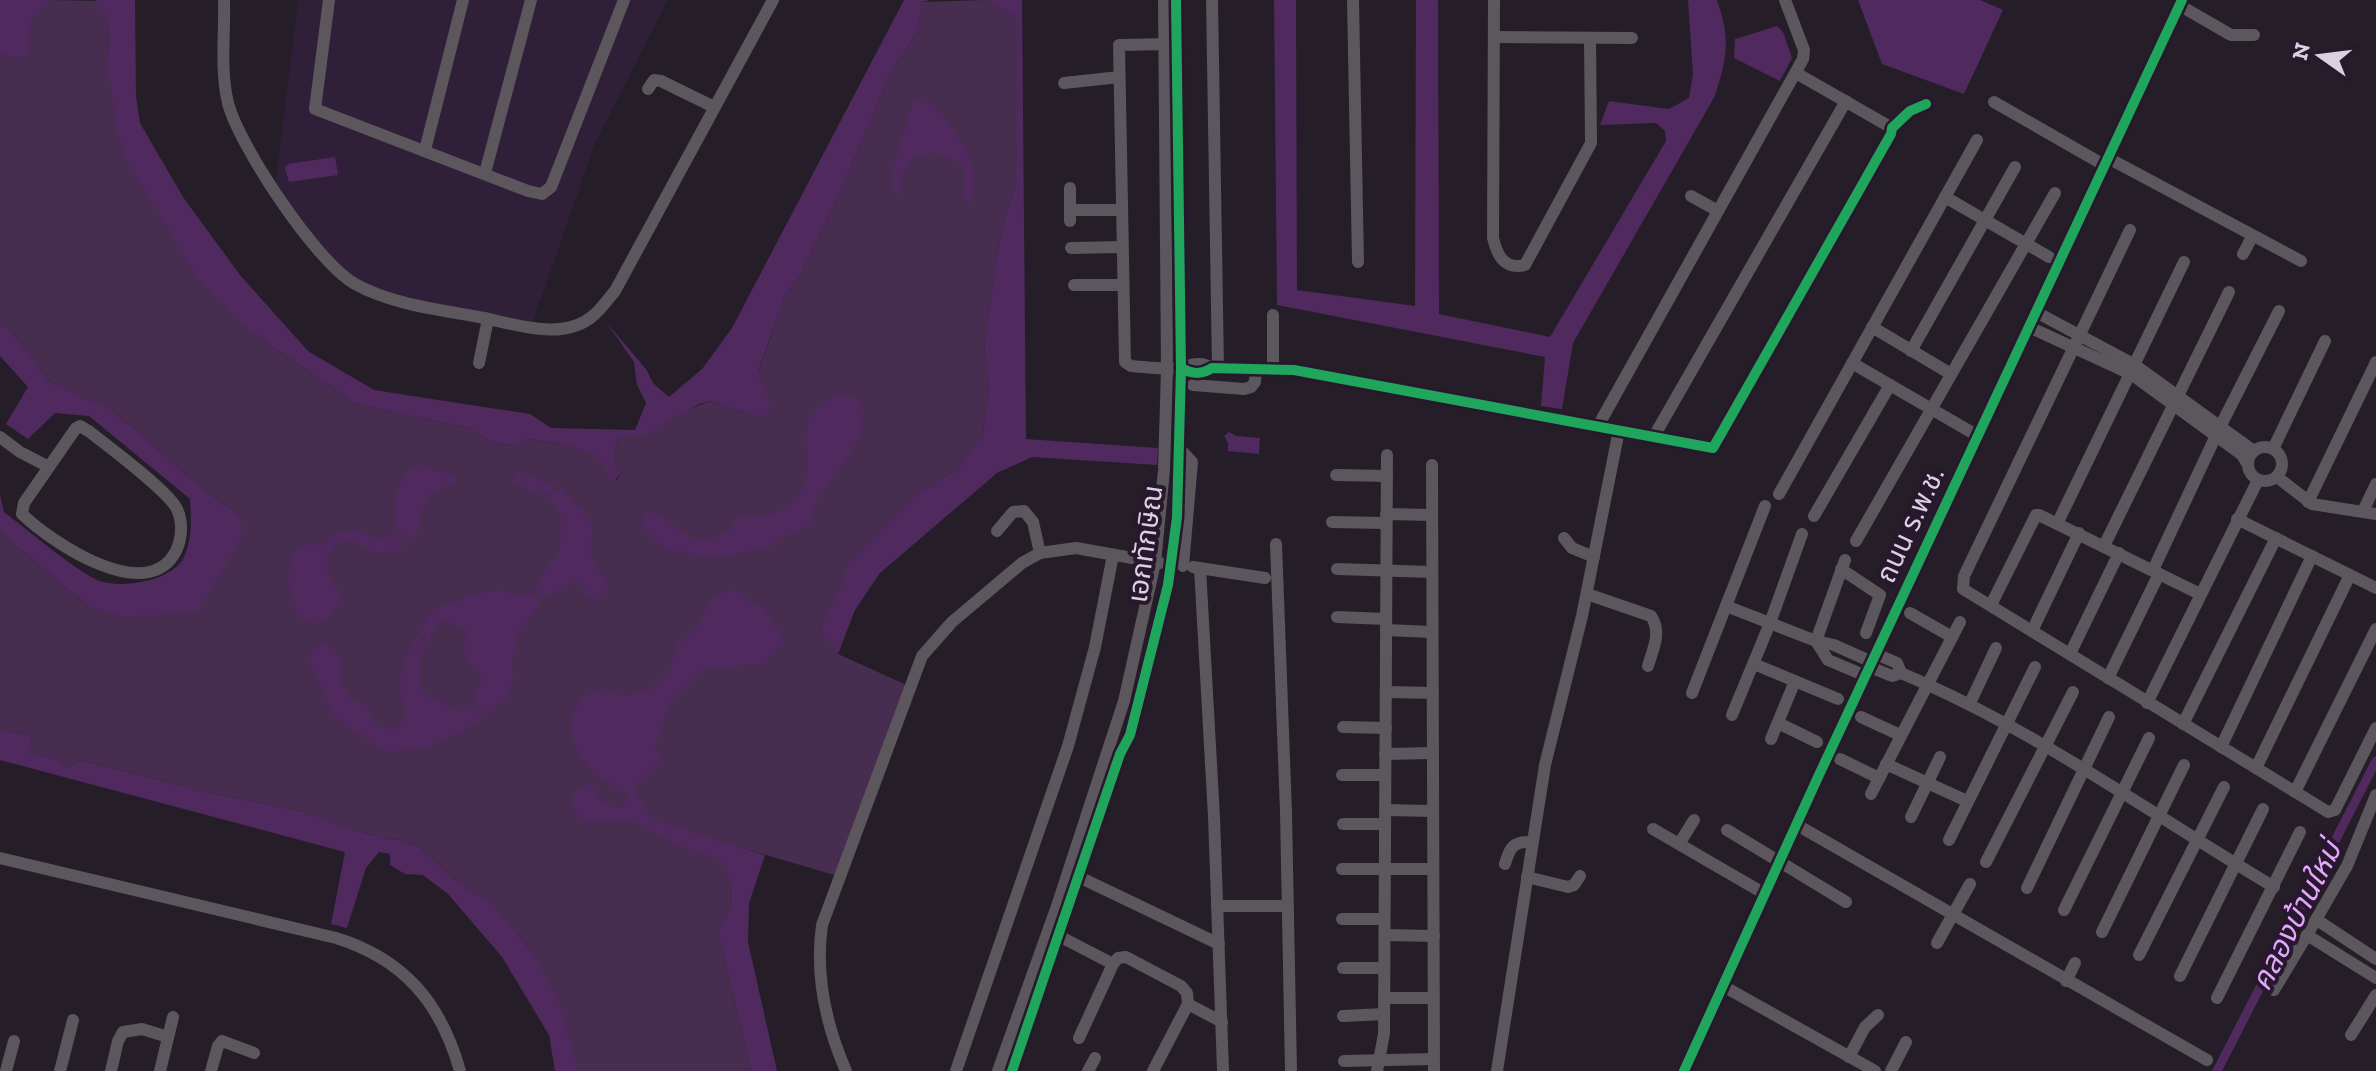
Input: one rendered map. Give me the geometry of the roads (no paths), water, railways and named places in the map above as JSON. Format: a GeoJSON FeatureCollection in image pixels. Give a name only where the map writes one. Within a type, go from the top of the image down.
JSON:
{"type":"FeatureCollection","features":[{"type":"Feature","properties":{"kind":"street"},"geometry":{"type":"LineString","coordinates":[[224,0],[226,88],[235,123],[256,163],[327,262],[355,284],[374,292],[537,329],[576,325],[594,315],[625,276],[773,0]]}},
{"type":"Feature","properties":{"kind":"street"},"geometry":{"type":"LineString","coordinates":[[329,0],[315,109],[536,193],[546,192],[551,187],[624,0]]}},
{"type":"Feature","properties":{"kind":"street"},"geometry":{"type":"LineString","coordinates":[[425,150],[463,0]]}},
{"type":"Feature","properties":{"kind":"street"},"geometry":{"type":"LineString","coordinates":[[485,173],[531,0]]}},
{"type":"Feature","properties":{"kind":"street"},"geometry":{"type":"LineString","coordinates":[[1164,0],[1170,44],[1119,44],[1126,365],[1174,368],[1191,363],[1215,368],[1273,368],[1713,448],[1884,148],[1892,128],[1910,111],[1926,104]]}},
{"type":"Feature","properties":{"kind":"street","name":"เอกทักษิณ"},"geometry":{"type":"LineString","coordinates":[[1012,1071],[1120,754],[1130,735],[1176,565],[1192,462],[1179,448],[1174,368],[1170,44],[1176,0]]}},
{"type":"Feature","properties":{"kind":"street"},"geometry":{"type":"LineString","coordinates":[[1212,0],[1215,368]]}},
{"type":"Feature","properties":{"kind":"street"},"geometry":{"type":"LineString","coordinates":[[1353,0],[1358,262]]}},
{"type":"Feature","properties":{"kind":"street"},"geometry":{"type":"LineString","coordinates":[[1494,0],[1493,238],[1501,260],[1518,266],[1525,265],[1591,143],[1590,38]]}},
{"type":"Feature","properties":{"kind":"street"},"geometry":{"type":"LineString","coordinates":[[1598,426],[1805,55],[1785,0]]}},
{"type":"Feature","properties":{"kind":"street"},"geometry":{"type":"LineString","coordinates":[[2180,3],[2231,35],[2254,35]]}},
{"type":"Feature","properties":{"kind":"street","name":"ถนน ร.พ.ช."},"geometry":{"type":"LineString","coordinates":[[1684,1071],[2180,3]]}},
{"type":"Feature","properties":{"kind":"street"},"geometry":{"type":"LineString","coordinates":[[1494,37],[1632,38]]}},
{"type":"Feature","properties":{"kind":"street"},"geometry":{"type":"LineString","coordinates":[[1796,73],[1892,128]]}},
{"type":"Feature","properties":{"kind":"street"},"geometry":{"type":"LineString","coordinates":[[1064,83],[1119,77]]}},
{"type":"Feature","properties":{"kind":"street"},"geometry":{"type":"LineString","coordinates":[[648,89],[654,80],[661,81],[714,107]]}},
{"type":"Feature","properties":{"kind":"street"},"geometry":{"type":"LineString","coordinates":[[1653,438],[1846,101]]}},
{"type":"Feature","properties":{"kind":"street"},"geometry":{"type":"LineString","coordinates":[[1994,102],[2301,261]]}},
{"type":"Feature","properties":{"kind":"street"},"geometry":{"type":"LineString","coordinates":[[1779,494],[1977,140]]}},
{"type":"Feature","properties":{"kind":"street"},"geometry":{"type":"LineString","coordinates":[[1911,351],[2015,167]]}},
{"type":"Feature","properties":{"kind":"street"},"geometry":{"type":"LineString","coordinates":[[1070,188],[1070,215],[1122,210]]}},
{"type":"Feature","properties":{"kind":"street"},"geometry":{"type":"LineString","coordinates":[[1856,541],[2055,193]]}},
{"type":"Feature","properties":{"kind":"street"},"geometry":{"type":"LineString","coordinates":[[1691,196],[1718,211]]}},
{"type":"Feature","properties":{"kind":"street"},"geometry":{"type":"LineString","coordinates":[[1945,197],[2049,257]]}},
{"type":"Feature","properties":{"kind":"street"},"geometry":{"type":"LineString","coordinates":[[2130,230],[1961,582],[1963,589],[2328,812],[2335,810],[2376,728]]}},
{"type":"Feature","properties":{"kind":"street"},"geometry":{"type":"LineString","coordinates":[[2243,254],[2252,237]]}},
{"type":"Feature","properties":{"kind":"street"},"geometry":{"type":"LineString","coordinates":[[1071,248],[1122,247]]}},
{"type":"Feature","properties":{"kind":"street"},"geometry":{"type":"LineString","coordinates":[[2058,522],[2184,262]]}},
{"type":"Feature","properties":{"kind":"street"},"geometry":{"type":"LineString","coordinates":[[1074,285],[1123,285]]}},
{"type":"Feature","properties":{"kind":"street"},"geometry":{"type":"LineString","coordinates":[[2104,546],[2229,292]]}},
{"type":"Feature","properties":{"kind":"street"},"geometry":{"type":"LineString","coordinates":[[2108,678],[2218,431],[2279,311]]}},
{"type":"Feature","properties":{"kind":"street"},"geometry":{"type":"LineString","coordinates":[[2036,312],[2078,341],[2133,369],[2251,457]]}},
{"type":"Feature","properties":{"kind":"street"},"geometry":{"type":"LineString","coordinates":[[1273,315],[1273,368]]}},
{"type":"Feature","properties":{"kind":"street"},"geometry":{"type":"LineString","coordinates":[[479,363],[488,319]]}},
{"type":"Feature","properties":{"kind":"street"},"geometry":{"type":"LineString","coordinates":[[1872,327],[1951,374]]}},
{"type":"Feature","properties":{"kind":"street"},"geometry":{"type":"LineString","coordinates":[[2029,327],[2078,341]]}},
{"type":"Feature","properties":{"kind":"street"},"geometry":{"type":"LineString","coordinates":[[2273,449],[2325,341]]}},
{"type":"Feature","properties":{"kind":"street"},"geometry":{"type":"LineString","coordinates":[[2308,502],[2376,362]]}},
{"type":"Feature","properties":{"kind":"street"},"geometry":{"type":"LineString","coordinates":[[1852,363],[1978,436]]}},
{"type":"Feature","properties":{"kind":"street"},"geometry":{"type":"LineString","coordinates":[[998,1071],[1057,906],[1124,701],[1155,563],[1174,368]]}},
{"type":"Feature","properties":{"kind":"street"},"geometry":{"type":"LineString","coordinates":[[1193,385],[1244,389],[1255,382],[1256,368]]}},
{"type":"Feature","properties":{"kind":"street"},"geometry":{"type":"LineString","coordinates":[[1814,516],[1890,385]]}},
{"type":"Feature","properties":{"kind":"street"},"geometry":{"type":"LineString","coordinates":[[85,427],[174,504],[181,523],[181,535],[174,555],[150,571],[131,574],[72,550],[26,518],[22,511],[49,467],[76,428],[85,427]]}},
{"type":"Feature","properties":{"kind":"street"},"geometry":{"type":"LineString","coordinates":[[1497,1071],[1545,765],[1587,594],[1619,430]]}},
{"type":"Feature","properties":{"kind":"street"},"geometry":{"type":"LineString","coordinates":[[0,437],[49,467]]}},
{"type":"Feature","properties":{"kind":"street"},"geometry":{"type":"LineString","coordinates":[[2263,447],[2273,449],[2282,462],[2277,477],[2268,481],[2251,475],[2251,457],[2263,447]]}},
{"type":"Feature","properties":{"kind":"street"},"geometry":{"type":"LineString","coordinates":[[1377,1066],[1384,1014],[1387,455]]}},
{"type":"Feature","properties":{"kind":"street"},"geometry":{"type":"LineString","coordinates":[[1344,1061],[1377,1066],[1434,1065],[1432,465]]}},
{"type":"Feature","properties":{"kind":"street"},"geometry":{"type":"LineString","coordinates":[[1336,475],[1387,476]]}},
{"type":"Feature","properties":{"kind":"street"},"geometry":{"type":"LineString","coordinates":[[2277,477],[2308,502],[2328,508],[2370,512],[2376,484]]}},
{"type":"Feature","properties":{"kind":"street"},"geometry":{"type":"LineString","coordinates":[[2147,703],[2258,480]]}},
{"type":"Feature","properties":{"kind":"street"},"geometry":{"type":"LineString","coordinates":[[1692,693],[1765,506]]}},
{"type":"Feature","properties":{"kind":"street"},"geometry":{"type":"LineString","coordinates":[[997,531],[1013,512],[1024,511],[1033,522],[1040,553]]}},
{"type":"Feature","properties":{"kind":"street"},"geometry":{"type":"LineString","coordinates":[[1332,522],[1432,515]]}},
{"type":"Feature","properties":{"kind":"street"},"geometry":{"type":"LineString","coordinates":[[1991,605],[2036,515],[2058,522],[2200,594]]}},
{"type":"Feature","properties":{"kind":"street"},"geometry":{"type":"LineString","coordinates":[[2237,519],[2376,588]]}},
{"type":"Feature","properties":{"kind":"street"},"geometry":{"type":"LineString","coordinates":[[2032,631],[2079,533]]}},
{"type":"Feature","properties":{"kind":"street"},"geometry":{"type":"LineString","coordinates":[[1732,715],[1802,534]]}},
{"type":"Feature","properties":{"kind":"street"},"geometry":{"type":"LineString","coordinates":[[1564,538],[1572,548],[1594,557]]}},
{"type":"Feature","properties":{"kind":"street"},"geometry":{"type":"LineString","coordinates":[[2183,724],[2276,538]]}},
{"type":"Feature","properties":{"kind":"street"},"geometry":{"type":"LineString","coordinates":[[1276,544],[1291,1071]]}},
{"type":"Feature","properties":{"kind":"street"},"geometry":{"type":"LineString","coordinates":[[846,1071],[829,1023],[819,968],[822,925],[917,667],[929,646],[952,622],[1022,563],[1040,553],[1076,548],[1155,563],[1265,578]]}},
{"type":"Feature","properties":{"kind":"street"},"geometry":{"type":"LineString","coordinates":[[2070,654],[2119,553]]}},
{"type":"Feature","properties":{"kind":"street"},"geometry":{"type":"LineString","coordinates":[[956,1071],[1072,733],[1095,647],[1113,555]]}},
{"type":"Feature","properties":{"kind":"street"},"geometry":{"type":"LineString","coordinates":[[2221,747],[2312,556]]}},
{"type":"Feature","properties":{"kind":"street"},"geometry":{"type":"LineString","coordinates":[[1816,641],[1843,564],[1880,595],[1866,633]]}},
{"type":"Feature","properties":{"kind":"street"},"geometry":{"type":"LineString","coordinates":[[1200,568],[1211,734],[1223,1071]]}},
{"type":"Feature","properties":{"kind":"street"},"geometry":{"type":"LineString","coordinates":[[1337,569],[1432,572]]}},
{"type":"Feature","properties":{"kind":"street"},"geometry":{"type":"LineString","coordinates":[[2256,768],[2350,575]]}},
{"type":"Feature","properties":{"kind":"street"},"geometry":{"type":"LineString","coordinates":[[1587,594],[1651,616],[1658,632],[1648,666]]}},
{"type":"Feature","properties":{"kind":"street"},"geometry":{"type":"LineString","coordinates":[[1726,606],[1816,641],[1828,660],[1871,665],[1892,676],[1901,673],[1970,703],[2084,769],[2274,887]]}},
{"type":"Feature","properties":{"kind":"street"},"geometry":{"type":"LineString","coordinates":[[1910,613],[1952,637]]}},
{"type":"Feature","properties":{"kind":"street"},"geometry":{"type":"LineString","coordinates":[[1337,617],[1432,632]]}},
{"type":"Feature","properties":{"kind":"street"},"geometry":{"type":"LineString","coordinates":[[1871,794],[1960,622]]}},
{"type":"Feature","properties":{"kind":"street"},"geometry":{"type":"LineString","coordinates":[[2295,792],[2376,629]]}},
{"type":"Feature","properties":{"kind":"street"},"geometry":{"type":"LineString","coordinates":[[1970,703],[1996,648]]}},
{"type":"Feature","properties":{"kind":"street"},"geometry":{"type":"LineString","coordinates":[[1754,664],[1838,699]]}},
{"type":"Feature","properties":{"kind":"street"},"geometry":{"type":"LineString","coordinates":[[1949,840],[2035,667]]}},
{"type":"Feature","properties":{"kind":"street"},"geometry":{"type":"LineString","coordinates":[[1771,739],[1795,681]]}},
{"type":"Feature","properties":{"kind":"street"},"geometry":{"type":"LineString","coordinates":[[1386,692],[1433,693]]}},
{"type":"Feature","properties":{"kind":"street"},"geometry":{"type":"LineString","coordinates":[[1986,862],[2073,692]]}},
{"type":"Feature","properties":{"kind":"street"},"geometry":{"type":"LineString","coordinates":[[1861,717],[1900,735]]}},
{"type":"Feature","properties":{"kind":"street"},"geometry":{"type":"LineString","coordinates":[[2027,888],[2109,717]]}},
{"type":"Feature","properties":{"kind":"street"},"geometry":{"type":"LineString","coordinates":[[1778,723],[1817,742]]}},
{"type":"Feature","properties":{"kind":"street"},"geometry":{"type":"LineString","coordinates":[[1343,727],[1386,728]]}},
{"type":"Feature","properties":{"kind":"street"},"geometry":{"type":"LineString","coordinates":[[2064,910],[2149,738]]}},
{"type":"Feature","properties":{"kind":"street"},"geometry":{"type":"LineString","coordinates":[[1385,754],[1433,753]]}},
{"type":"Feature","properties":{"kind":"street"},"geometry":{"type":"LineString","coordinates":[[1911,817],[1940,757]]}},
{"type":"Feature","properties":{"kind":"street"},"geometry":{"type":"LineString","coordinates":[[1840,759],[1879,778]]}},
{"type":"Feature","properties":{"kind":"street"},"geometry":{"type":"LineString","coordinates":[[1886,764],[1967,801]]}},
{"type":"Feature","properties":{"kind":"street"},"geometry":{"type":"LineString","coordinates":[[2102,932],[2184,765]]}},
{"type":"Feature","properties":{"kind":"street"},"geometry":{"type":"LineString","coordinates":[[1342,775],[1385,775]]}},
{"type":"Feature","properties":{"kind":"street"},"geometry":{"type":"LineString","coordinates":[[2139,955],[2224,787]]}},
{"type":"Feature","properties":{"kind":"street"},"geometry":{"type":"LineString","coordinates":[[2274,990],[2347,866],[2376,795]]}},
{"type":"Feature","properties":{"kind":"street"},"geometry":{"type":"LineString","coordinates":[[2180,976],[2263,809]]}},
{"type":"Feature","properties":{"kind":"street"},"geometry":{"type":"LineString","coordinates":[[1343,824],[1433,811]]}},
{"type":"Feature","properties":{"kind":"street"},"geometry":{"type":"LineString","coordinates":[[1679,844],[1694,820]]}},
{"type":"Feature","properties":{"kind":"street"},"geometry":{"type":"LineString","coordinates":[[1797,825],[2207,1060]]}},
{"type":"Feature","properties":{"kind":"street"},"geometry":{"type":"LineString","coordinates":[[1653,829],[1765,894]]}},
{"type":"Feature","properties":{"kind":"street"},"geometry":{"type":"LineString","coordinates":[[1727,830],[1846,902]]}},
{"type":"Feature","properties":{"kind":"street"},"geometry":{"type":"LineString","coordinates":[[2217,998],[2300,832]]}},
{"type":"Feature","properties":{"kind":"street"},"geometry":{"type":"LineString","coordinates":[[1505,864],[1513,845],[1519,841],[1533,842]]}},
{"type":"Feature","properties":{"kind":"street"},"geometry":{"type":"LineString","coordinates":[[0,858],[336,938],[366,948],[408,978],[427,998],[446,1028],[460,1071]]}},
{"type":"Feature","properties":{"kind":"street"},"geometry":{"type":"LineString","coordinates":[[1342,869],[1433,869]]}},
{"type":"Feature","properties":{"kind":"street"},"geometry":{"type":"LineString","coordinates":[[1527,877],[1568,887],[1574,885],[1580,876]]}},
{"type":"Feature","properties":{"kind":"street"},"geometry":{"type":"LineString","coordinates":[[1079,877],[1219,944]]}},
{"type":"Feature","properties":{"kind":"street"},"geometry":{"type":"LineString","coordinates":[[1937,943],[1970,884]]}},
{"type":"Feature","properties":{"kind":"street"},"geometry":{"type":"LineString","coordinates":[[1217,906],[1286,906]]}},
{"type":"Feature","properties":{"kind":"street"},"geometry":{"type":"LineString","coordinates":[[1342,919],[1384,919]]}},
{"type":"Feature","properties":{"kind":"street"},"geometry":{"type":"LineString","coordinates":[[2317,920],[2376,959]]}},
{"type":"Feature","properties":{"kind":"street"},"geometry":{"type":"LineString","coordinates":[[1385,935],[1434,936]]}},
{"type":"Feature","properties":{"kind":"street"},"geometry":{"type":"LineString","coordinates":[[2307,935],[2376,978]]}},
{"type":"Feature","properties":{"kind":"street"},"geometry":{"type":"LineString","coordinates":[[1059,936],[1113,964]]}},
{"type":"Feature","properties":{"kind":"street"},"geometry":{"type":"LineString","coordinates":[[1079,1038],[1113,964],[1118,958],[1126,957],[1181,986],[1187,993],[1188,1004],[1153,1071]]}},
{"type":"Feature","properties":{"kind":"street"},"geometry":{"type":"LineString","coordinates":[[2066,981],[2075,963]]}},
{"type":"Feature","properties":{"kind":"street"},"geometry":{"type":"LineString","coordinates":[[1343,968],[1384,968]]}},
{"type":"Feature","properties":{"kind":"street"},"geometry":{"type":"LineString","coordinates":[[1723,986],[1875,1071]]}},
{"type":"Feature","properties":{"kind":"street"},"geometry":{"type":"LineString","coordinates":[[2351,1035],[2371,1014],[2376,995]]}},
{"type":"Feature","properties":{"kind":"street"},"geometry":{"type":"LineString","coordinates":[[1384,998],[1433,998]]}},
{"type":"Feature","properties":{"kind":"street"},"geometry":{"type":"LineString","coordinates":[[1188,1004],[1222,1022]]}},
{"type":"Feature","properties":{"kind":"street"},"geometry":{"type":"LineString","coordinates":[[1343,1016],[1384,1014]]}},
{"type":"Feature","properties":{"kind":"street"},"geometry":{"type":"LineString","coordinates":[[1849,1057],[1865,1027],[1878,1015]]}},
{"type":"Feature","properties":{"kind":"street"},"geometry":{"type":"LineString","coordinates":[[160,1071],[173,1017]]}},
{"type":"Feature","properties":{"kind":"street"},"geometry":{"type":"LineString","coordinates":[[60,1071],[73,1020]]}},
{"type":"Feature","properties":{"kind":"street"},"geometry":{"type":"LineString","coordinates":[[111,1071],[123,1032],[142,1029],[168,1037]]}},
{"type":"Feature","properties":{"kind":"street"},"geometry":{"type":"LineString","coordinates":[[6,1071],[14,1041]]}},
{"type":"Feature","properties":{"kind":"street"},"geometry":{"type":"LineString","coordinates":[[211,1071],[222,1041],[254,1053]]}},
{"type":"Feature","properties":{"kind":"street"},"geometry":{"type":"LineString","coordinates":[[1891,1071],[1906,1042]]}},
{"type":"Feature","properties":{"kind":"street"},"geometry":{"type":"LineString","coordinates":[[1088,1071],[1095,1058]]}},
{"type":"Feature","properties":{"kind":"waterway","name":"คลองบ้านใหม่"},"geometry":{"type":"LineString","coordinates":[[2217,1071],[2376,761]]}}]}
